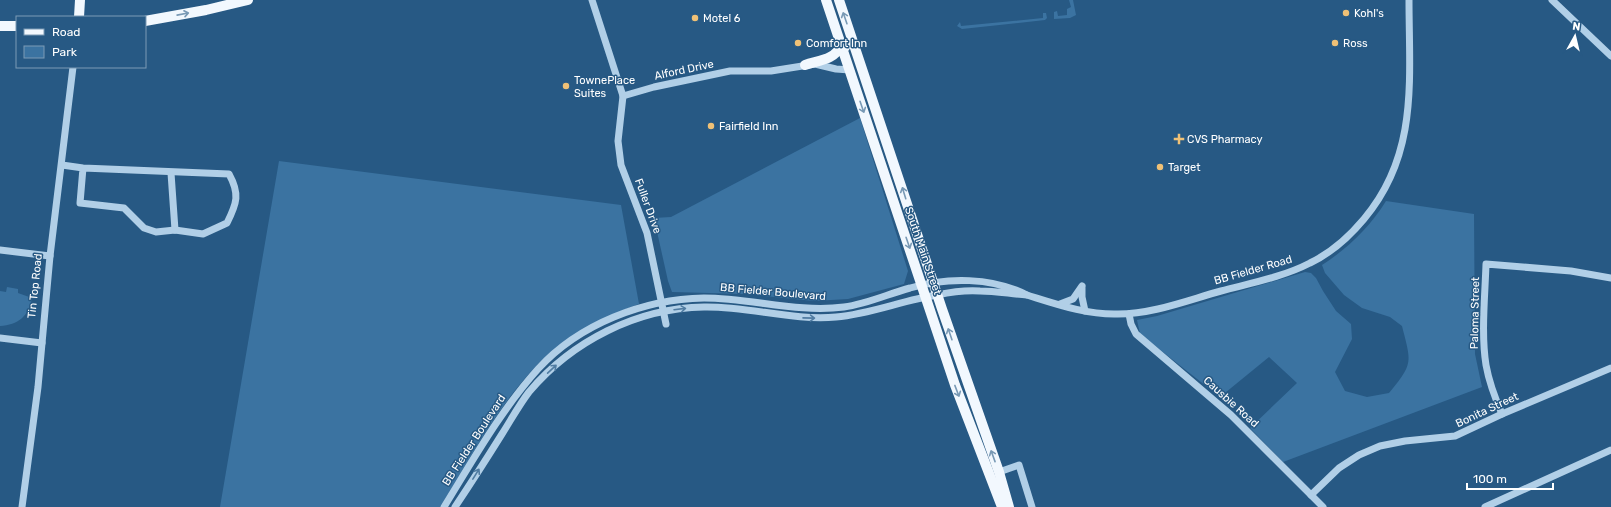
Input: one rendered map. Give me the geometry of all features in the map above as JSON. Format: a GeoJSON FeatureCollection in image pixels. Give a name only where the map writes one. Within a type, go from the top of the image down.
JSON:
{"type":"FeatureCollection","features":[{"type":"Feature","properties":{"kind":"main road"},"geometry":{"type":"LineString","coordinates":[[79,16],[80,0]]}},
{"type":"Feature","properties":{"kind":"main road"},"geometry":{"type":"LineString","coordinates":[[146,21],[206,10],[248,0]]}},
{"type":"Feature","properties":{"kind":"main road","name":"South Main Street"},"geometry":{"type":"LineString","coordinates":[[826,0],[955,385],[1002,507]]}},
{"type":"Feature","properties":{"kind":"main road","name":"South Main Street"},"geometry":{"type":"LineString","coordinates":[[839,0],[1009,507]]}},
{"type":"Feature","properties":{"kind":"main road"},"geometry":{"type":"LineString","coordinates":[[0,26],[16,26]]}},
{"type":"Feature","properties":{"kind":"main road"},"geometry":{"type":"LineString","coordinates":[[805,65],[835,55],[842,45],[848,49],[855,62],[861,62]]}},
{"type":"Feature","properties":{"kind":"main road"},"geometry":{"type":"LineString","coordinates":[[850,70],[854,71],[869,88]]}},
{"type":"Feature","properties":{"kind":"street"},"geometry":{"type":"LineString","coordinates":[[592,0],[622,96]]}},
{"type":"Feature","properties":{"kind":"street","name":"BB Fielder Road"},"geometry":{"type":"LineString","coordinates":[[1027,295],[1085,311],[1129,314],[1163,307],[1286,274],[1324,255],[1356,229],[1372,209],[1387,185],[1394,170],[1405,138],[1408,101],[1409,0]]}},
{"type":"Feature","properties":{"kind":"street"},"geometry":{"type":"LineString","coordinates":[[1552,0],[1611,56]]}},
{"type":"Feature","properties":{"kind":"street","name":"Alford Drive"},"geometry":{"type":"LineString","coordinates":[[622,96],[654,87],[730,71],[771,71],[815,64],[836,69],[850,70]]}},
{"type":"Feature","properties":{"kind":"street","name":"Tin Top Road"},"geometry":{"type":"LineString","coordinates":[[22,507],[73,68]]}},
{"type":"Feature","properties":{"kind":"street","name":"Fuller Drive"},"geometry":{"type":"LineString","coordinates":[[622,96],[618,141],[620,165],[647,233],[666,324]]}},
{"type":"Feature","properties":{"kind":"street"},"geometry":{"type":"LineString","coordinates":[[62,165],[83,168],[114,168],[172,173],[229,174],[237,188],[234,208],[228,223],[203,234],[175,230],[156,232],[144,228],[124,208],[80,203],[83,168]]}},
{"type":"Feature","properties":{"kind":"street"},"geometry":{"type":"LineString","coordinates":[[172,173],[175,230]]}},
{"type":"Feature","properties":{"kind":"street"},"geometry":{"type":"LineString","coordinates":[[0,250],[50,256]]}},
{"type":"Feature","properties":{"kind":"street","name":"Paloma Street"},"geometry":{"type":"LineString","coordinates":[[1502,414],[1492,392],[1484,346],[1486,264],[1571,271],[1611,278]]}},
{"type":"Feature","properties":{"kind":"street","name":"BB Fielder Boulevard"},"geometry":{"type":"LineString","coordinates":[[444,507],[507,408],[539,368],[558,350],[583,333],[636,309],[661,302],[719,299],[824,308],[854,305],[922,286],[975,281],[995,283],[1012,287],[1027,295]]}},
{"type":"Feature","properties":{"kind":"street"},"geometry":{"type":"LineString","coordinates":[[1053,303],[1068,302],[1076,296],[1082,286],[1082,297],[1085,311]]}},
{"type":"Feature","properties":{"kind":"street","name":"BB Fielder Boulevard"},"geometry":{"type":"LineString","coordinates":[[456,507],[515,412],[529,392],[545,375],[564,358],[613,328],[637,318],[663,311],[704,307],[800,317],[836,317],[856,315],[937,294],[981,291],[1027,295]]}},
{"type":"Feature","properties":{"kind":"street","name":"Causbie Road"},"geometry":{"type":"LineString","coordinates":[[1129,314],[1131,324],[1136,334],[1232,415],[1323,507]]}},
{"type":"Feature","properties":{"kind":"street"},"geometry":{"type":"LineString","coordinates":[[0,338],[42,343]]}},
{"type":"Feature","properties":{"kind":"street","name":"Bonita Street"},"geometry":{"type":"LineString","coordinates":[[1311,495],[1339,468],[1366,452],[1380,446],[1405,441],[1455,436],[1502,414],[1611,368]]}},
{"type":"Feature","properties":{"kind":"street"},"geometry":{"type":"LineString","coordinates":[[1485,507],[1611,450]]}},
{"type":"Feature","properties":{"kind":"street"},"geometry":{"type":"LineString","coordinates":[[998,472],[1019,465],[1032,507]]}},
{"type":"Feature","properties":{"kind":"green space"},"geometry":{"type":"Polygon","coordinates":[[[1069,0],[1073,0],[1076,15],[1070,18],[1054,19],[1054,12],[1057,11],[1058,16],[1067,15],[1067,9],[1071,7],[1069,0]]]}},
{"type":"Feature","properties":{"kind":"green space"},"geometry":{"type":"Polygon","coordinates":[[[1043,13],[1046,13],[1047,18],[1045,20],[962,29],[957,26],[960,22],[961,26],[1043,18],[1043,13]]]}},
{"type":"Feature","properties":{"kind":"green space"},"geometry":{"type":"Polygon","coordinates":[[[860,118],[908,271],[904,284],[848,299],[814,301],[746,294],[672,292],[668,281],[654,218],[671,217],[860,118]]]}},
{"type":"Feature","properties":{"kind":"green space"},"geometry":{"type":"Polygon","coordinates":[[[279,161],[621,205],[639,304],[586,328],[549,354],[538,364],[497,415],[440,507],[220,507],[279,161]]]}},
{"type":"Feature","properties":{"kind":"green space"},"geometry":{"type":"Polygon","coordinates":[[[1386,201],[1474,214],[1475,354],[1482,387],[1283,462],[1250,428],[1297,383],[1269,357],[1220,397],[1140,334],[1137,320],[1157,316],[1305,272],[1311,273],[1316,278],[1336,311],[1351,324],[1352,339],[1335,372],[1345,391],[1367,397],[1389,393],[1403,375],[1408,362],[1407,347],[1402,326],[1390,317],[1362,308],[1344,295],[1325,273],[1322,265],[1349,245],[1357,237],[1373,220],[1386,201]]]}},
{"type":"Feature","properties":{"kind":"green space"},"geometry":{"type":"Polygon","coordinates":[[[7,287],[18,289],[18,293],[32,298],[31,304],[22,318],[12,324],[0,326],[0,291],[6,292],[7,287]]]}},
{"type":"Feature","properties":{"kind":"place","name":"Kohl's"},"geometry":{"type":"Point","coordinates":[1346,13]}},
{"type":"Feature","properties":{"kind":"place","name":"Motel 6"},"geometry":{"type":"Point","coordinates":[695,18]}},
{"type":"Feature","properties":{"kind":"place","name":"Comfort Inn"},"geometry":{"type":"Point","coordinates":[798,43]}},
{"type":"Feature","properties":{"kind":"place","name":"Ross"},"geometry":{"type":"Point","coordinates":[1335,43]}},
{"type":"Feature","properties":{"kind":"place","name":"TownePlace Suites"},"geometry":{"type":"Point","coordinates":[566,86]}},
{"type":"Feature","properties":{"kind":"place","name":"Fairfield Inn"},"geometry":{"type":"Point","coordinates":[711,126]}},
{"type":"Feature","properties":{"kind":"place","name":"CVS Pharmacy"},"geometry":{"type":"Point","coordinates":[1179,139]}},
{"type":"Feature","properties":{"kind":"place","name":"Target"},"geometry":{"type":"Point","coordinates":[1160,167]}}]}
